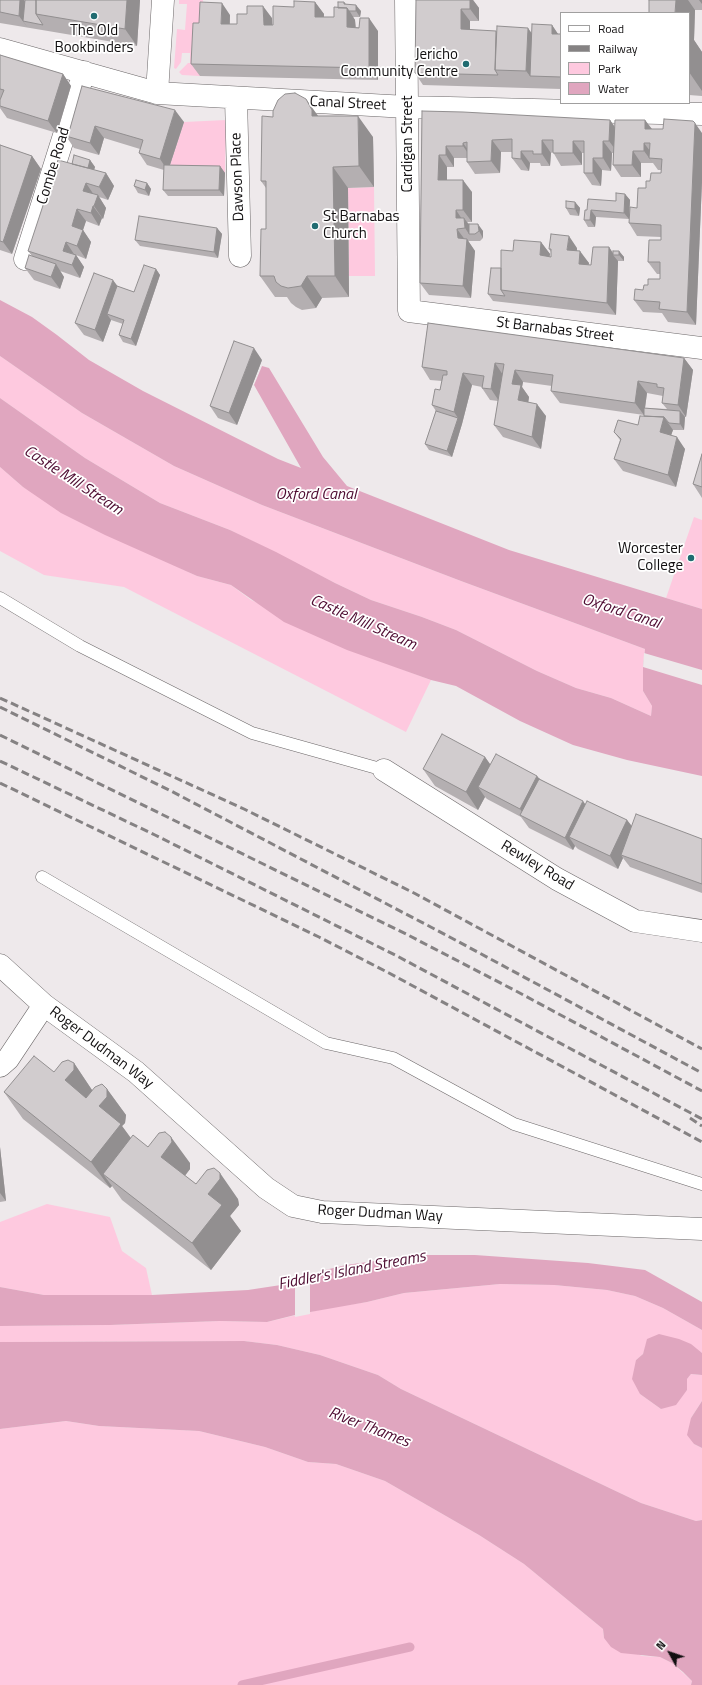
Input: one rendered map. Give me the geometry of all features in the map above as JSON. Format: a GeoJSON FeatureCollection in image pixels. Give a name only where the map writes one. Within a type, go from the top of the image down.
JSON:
{"type":"FeatureCollection","features":[{"type":"Feature","properties":{"kind":"street"},"geometry":{"type":"LineString","coordinates":[[157,92],[163,0]]}},
{"type":"Feature","properties":{"kind":"street","name":"Cardigan Street"},"geometry":{"type":"LineString","coordinates":[[406,0],[409,311]]}},
{"type":"Feature","properties":{"kind":"street","name":"Canal Street"},"geometry":{"type":"LineString","coordinates":[[0,49],[157,92],[236,98],[407,107],[702,114]]}},
{"type":"Feature","properties":{"kind":"street","name":"Combe Road"},"geometry":{"type":"LineString","coordinates":[[25,259],[84,72]]}},
{"type":"Feature","properties":{"kind":"street","name":"Dawson Place"},"geometry":{"type":"LineString","coordinates":[[236,98],[240,256]]}},
{"type":"Feature","properties":{"kind":"street","name":"St Barnabas Street"},"geometry":{"type":"LineString","coordinates":[[409,311],[702,348]]}},
{"type":"Feature","properties":{"kind":"street","name":"Rewley Road"},"geometry":{"type":"LineString","coordinates":[[384,770],[557,880],[636,921],[702,931]]}},
{"type":"Feature","properties":{"kind":"street","name":"Roger Dudman Way"},"geometry":{"type":"LineString","coordinates":[[0,965],[44,1004],[136,1072],[266,1188],[293,1206],[322,1212],[702,1229]]}},
{"type":"Feature","properties":{"kind":"street"},"geometry":{"type":"LineString","coordinates":[[0,1066],[8,1058],[44,1004]]}},
{"type":"Feature","properties":{"kind":"lane"},"geometry":{"type":"LineString","coordinates":[[0,598],[80,646],[252,733],[384,770]]}},
{"type":"Feature","properties":{"kind":"lane"},"geometry":{"type":"LineString","coordinates":[[42,877],[326,1043],[392,1058],[514,1124],[702,1184]]}},
{"type":"Feature","properties":{"kind":"green space"},"geometry":{"type":"Polygon","coordinates":[[[179,0],[203,0],[200,76],[182,75],[179,72],[188,63],[190,63],[190,53],[182,53],[181,62],[176,69],[174,68],[177,29],[185,30],[187,4],[179,4],[179,0]]]}},
{"type":"Feature","properties":{"kind":"green space"},"geometry":{"type":"Polygon","coordinates":[[[226,120],[225,173],[168,171],[184,122],[226,120]]]}},
{"type":"Feature","properties":{"kind":"green space"},"geometry":{"type":"Polygon","coordinates":[[[374,187],[375,276],[349,276],[348,188],[374,187]]]}},
{"type":"Feature","properties":{"kind":"green space"},"geometry":{"type":"Polygon","coordinates":[[[0,356],[82,413],[174,466],[262,505],[645,649],[643,691],[652,706],[651,716],[611,698],[576,688],[537,671],[456,630],[371,600],[230,530],[160,503],[85,458],[0,398],[0,356]]]}},
{"type":"Feature","properties":{"kind":"green space"},"geometry":{"type":"Polygon","coordinates":[[[0,467],[23,487],[161,559],[197,576],[231,585],[251,600],[404,670],[431,680],[406,732],[124,587],[44,575],[0,551],[0,467]]]}},
{"type":"Feature","properties":{"kind":"green space","name":"Worcester College"},"geometry":{"type":"Polygon","coordinates":[[[694,517],[702,520],[702,609],[666,598],[694,517]]]}},
{"type":"Feature","properties":{"kind":"green space"},"geometry":{"type":"Polygon","coordinates":[[[47,1204],[110,1217],[122,1251],[146,1268],[152,1295],[44,1295],[0,1287],[0,1222],[47,1204]]]}},
{"type":"Feature","properties":{"kind":"green space"},"geometry":{"type":"Polygon","coordinates":[[[500,1284],[554,1285],[607,1290],[635,1296],[663,1308],[702,1330],[702,1353],[648,1339],[643,1354],[636,1360],[640,1394],[661,1409],[687,1390],[687,1379],[691,1374],[702,1375],[702,1401],[691,1418],[694,1444],[702,1448],[702,1520],[696,1521],[641,1503],[401,1389],[378,1375],[320,1355],[277,1345],[244,1341],[0,1342],[0,1326],[110,1325],[220,1321],[267,1322],[331,1307],[367,1302],[404,1293],[500,1284]]]}},
{"type":"Feature","properties":{"kind":"green space"},"geometry":{"type":"Polygon","coordinates":[[[66,1421],[99,1426],[199,1431],[265,1447],[308,1462],[336,1464],[385,1481],[479,1535],[524,1564],[603,1629],[604,1638],[642,1656],[660,1657],[672,1663],[692,1681],[691,1685],[0,1685],[0,1429],[66,1421]]]}},
{"type":"Feature","properties":{"kind":"water"},"geometry":{"type":"Polygon","coordinates":[[[0,300],[32,317],[89,360],[143,391],[278,459],[301,468],[254,385],[262,366],[269,368],[323,457],[347,486],[509,550],[702,609],[702,776],[627,760],[573,745],[520,721],[456,686],[431,680],[347,650],[284,622],[231,585],[197,576],[105,535],[61,513],[23,487],[0,467],[0,398],[85,458],[160,503],[230,530],[371,600],[456,630],[537,671],[576,688],[611,698],[651,716],[652,706],[643,691],[645,649],[262,505],[174,466],[82,413],[0,356],[0,300]]]}},
{"type":"Feature","properties":{"kind":"water","name":"Fiddler's Island Streams"},"geometry":{"type":"Polygon","coordinates":[[[418,1255],[475,1255],[588,1263],[645,1270],[702,1302],[702,1330],[663,1308],[635,1296],[607,1290],[554,1285],[500,1284],[404,1293],[267,1322],[220,1321],[110,1325],[0,1326],[0,1287],[44,1295],[152,1295],[248,1290],[294,1283],[325,1270],[346,1265],[418,1255]]]}},
{"type":"Feature","properties":{"kind":"water"},"geometry":{"type":"Polygon","coordinates":[[[659,1334],[691,1344],[702,1353],[702,1375],[691,1374],[687,1379],[687,1390],[676,1405],[661,1409],[640,1394],[632,1379],[636,1360],[643,1354],[647,1339],[659,1334]]]}},
{"type":"Feature","properties":{"kind":"water","name":"River Thames"},"geometry":{"type":"Polygon","coordinates":[[[244,1341],[277,1345],[320,1355],[378,1375],[401,1389],[641,1503],[696,1521],[702,1520],[702,1685],[691,1685],[692,1681],[683,1672],[672,1663],[660,1657],[621,1653],[611,1647],[604,1638],[603,1629],[524,1564],[479,1535],[385,1481],[336,1464],[308,1462],[265,1447],[199,1431],[99,1426],[66,1421],[0,1429],[0,1342],[244,1341]]]}},
{"type":"Feature","properties":{"kind":"water"},"geometry":{"type":"Polygon","coordinates":[[[702,1401],[702,1448],[694,1444],[687,1435],[691,1418],[702,1401]]]}},
{"type":"Feature","properties":{"kind":"pier"},"geometry":{"type":"Polygon","coordinates":[[[644,653],[702,670],[702,685],[643,667],[644,653]]]}},
{"type":"Feature","properties":{"kind":"pier"},"geometry":{"type":"Polygon","coordinates":[[[310,1274],[310,1314],[295,1317],[295,1280],[310,1274]]]}},
{"type":"Feature","properties":{"kind":"building"},"geometry":{"type":"Polygon","coordinates":[[[0,0],[20,0],[19,16],[0,12],[0,0]]]}},
{"type":"Feature","properties":{"kind":"building"},"geometry":{"type":"Polygon","coordinates":[[[25,0],[36,0],[36,14],[43,25],[23,21],[25,0]]]}},
{"type":"Feature","properties":{"kind":"building"},"geometry":{"type":"Polygon","coordinates":[[[36,0],[127,0],[125,29],[36,14],[36,0]]]}},
{"type":"Feature","properties":{"kind":"building"},"geometry":{"type":"Polygon","coordinates":[[[416,0],[470,0],[470,9],[461,9],[461,29],[496,31],[495,70],[498,75],[415,73],[416,0]]]}},
{"type":"Feature","properties":{"kind":"building"},"geometry":{"type":"Polygon","coordinates":[[[649,0],[676,0],[675,12],[649,12],[649,0]]]}},
{"type":"Feature","properties":{"kind":"building"},"geometry":{"type":"Polygon","coordinates":[[[294,1],[315,2],[315,17],[334,17],[334,7],[347,8],[347,27],[359,28],[360,18],[369,18],[369,68],[191,64],[193,23],[199,23],[200,2],[222,3],[221,24],[237,24],[237,14],[247,14],[247,6],[263,6],[264,25],[273,25],[273,6],[294,7],[294,1]]]}},
{"type":"Feature","properties":{"kind":"building"},"geometry":{"type":"Polygon","coordinates":[[[338,2],[356,5],[356,11],[349,11],[347,8],[338,8],[338,2]]]}},
{"type":"Feature","properties":{"kind":"building"},"geometry":{"type":"Polygon","coordinates":[[[532,24],[552,25],[552,34],[560,34],[560,77],[530,76],[532,24]]]}},
{"type":"Feature","properties":{"kind":"building"},"geometry":{"type":"Polygon","coordinates":[[[497,26],[528,28],[526,71],[495,70],[497,26]]]}},
{"type":"Feature","properties":{"kind":"building"},"geometry":{"type":"Polygon","coordinates":[[[0,55],[63,74],[48,121],[0,106],[0,100],[4,90],[0,89],[0,55]]]}},
{"type":"Feature","properties":{"kind":"building"},"geometry":{"type":"Polygon","coordinates":[[[82,86],[175,110],[160,159],[139,153],[143,140],[95,126],[90,143],[66,136],[67,131],[69,132],[82,86]]]}},
{"type":"Feature","properties":{"kind":"building","name":"St Barnabas Church"},"geometry":{"type":"Polygon","coordinates":[[[295,93],[306,99],[312,110],[312,116],[358,116],[359,166],[333,167],[335,276],[307,276],[301,286],[288,288],[281,286],[276,282],[274,276],[260,276],[261,229],[266,229],[266,181],[261,181],[262,116],[273,117],[273,111],[278,100],[285,94],[295,93]]]}},
{"type":"Feature","properties":{"kind":"building"},"geometry":{"type":"Polygon","coordinates":[[[422,111],[610,120],[609,141],[603,141],[603,158],[593,158],[593,173],[584,173],[584,141],[573,141],[573,153],[553,153],[553,140],[542,140],[542,154],[533,154],[533,151],[521,151],[521,159],[512,158],[512,139],[492,140],[491,161],[467,162],[467,142],[463,143],[463,146],[446,146],[446,155],[439,155],[438,180],[463,180],[463,210],[456,210],[456,218],[464,218],[465,228],[457,229],[458,238],[467,239],[463,286],[420,283],[422,111]]]}},
{"type":"Feature","properties":{"kind":"building"},"geometry":{"type":"Polygon","coordinates":[[[664,119],[693,121],[695,123],[687,312],[659,309],[660,302],[634,300],[635,289],[643,290],[644,285],[648,285],[648,279],[660,279],[660,262],[648,262],[649,240],[661,240],[661,225],[629,223],[630,207],[637,208],[638,188],[646,188],[646,181],[650,181],[651,173],[661,173],[662,159],[649,158],[650,143],[644,143],[644,151],[633,151],[632,165],[613,165],[615,120],[645,120],[645,129],[663,129],[664,119]]]}},
{"type":"Feature","properties":{"kind":"building"},"geometry":{"type":"Polygon","coordinates":[[[0,145],[32,156],[3,242],[0,241],[0,145]]]}},
{"type":"Feature","properties":{"kind":"building"},"geometry":{"type":"Polygon","coordinates":[[[74,155],[90,160],[88,168],[72,164],[74,155]]]}},
{"type":"Feature","properties":{"kind":"building"},"geometry":{"type":"Polygon","coordinates":[[[58,160],[106,173],[99,187],[86,183],[83,191],[98,195],[91,213],[77,209],[72,226],[83,230],[77,246],[66,242],[63,251],[76,255],[72,265],[28,251],[58,160]]]}},
{"type":"Feature","properties":{"kind":"building"},"geometry":{"type":"Polygon","coordinates":[[[164,165],[220,166],[219,190],[163,190],[164,165]]]}},
{"type":"Feature","properties":{"kind":"building"},"geometry":{"type":"Polygon","coordinates":[[[136,180],[147,183],[145,190],[134,186],[136,180]]]}},
{"type":"Feature","properties":{"kind":"building"},"geometry":{"type":"Polygon","coordinates":[[[616,193],[625,194],[624,213],[591,210],[590,220],[584,220],[588,199],[616,201],[616,193]]]}},
{"type":"Feature","properties":{"kind":"building"},"geometry":{"type":"Polygon","coordinates":[[[566,201],[575,202],[575,209],[566,208],[566,201]]]}},
{"type":"Feature","properties":{"kind":"building"},"geometry":{"type":"Polygon","coordinates":[[[139,216],[217,228],[214,252],[135,240],[139,216]]]}},
{"type":"Feature","properties":{"kind":"building"},"geometry":{"type":"Polygon","coordinates":[[[469,224],[478,224],[479,231],[475,234],[469,234],[469,224]]]}},
{"type":"Feature","properties":{"kind":"building"},"geometry":{"type":"Polygon","coordinates":[[[551,234],[569,236],[567,250],[580,251],[579,264],[591,265],[593,247],[609,247],[607,303],[501,290],[501,250],[513,251],[514,240],[541,242],[540,255],[551,257],[551,249],[549,249],[551,234]]]}},
{"type":"Feature","properties":{"kind":"building"},"geometry":{"type":"Polygon","coordinates":[[[613,251],[619,251],[619,255],[613,255],[613,251]]]}},
{"type":"Feature","properties":{"kind":"building"},"geometry":{"type":"Polygon","coordinates":[[[29,255],[56,264],[51,277],[25,268],[29,255]]]}},
{"type":"Feature","properties":{"kind":"building"},"geometry":{"type":"Polygon","coordinates":[[[144,265],[156,269],[131,339],[119,335],[124,320],[107,314],[117,286],[134,292],[144,265]]]}},
{"type":"Feature","properties":{"kind":"building"},"geometry":{"type":"Polygon","coordinates":[[[491,268],[501,268],[501,290],[505,296],[488,294],[491,268]]]}},
{"type":"Feature","properties":{"kind":"building"},"geometry":{"type":"Polygon","coordinates":[[[94,273],[113,280],[95,330],[75,323],[94,273]]]}},
{"type":"Feature","properties":{"kind":"building"},"geometry":{"type":"Polygon","coordinates":[[[428,323],[684,358],[678,405],[662,403],[664,388],[657,387],[657,384],[638,381],[635,403],[551,391],[553,375],[515,370],[512,384],[521,385],[518,400],[537,404],[532,437],[494,425],[504,364],[495,363],[491,389],[482,388],[484,376],[463,373],[454,412],[432,405],[435,389],[440,390],[443,375],[447,375],[447,371],[422,367],[428,323]]]}},
{"type":"Feature","properties":{"kind":"building"},"geometry":{"type":"Polygon","coordinates":[[[234,341],[254,348],[229,413],[210,406],[234,341]]]}},
{"type":"Feature","properties":{"kind":"building"},"geometry":{"type":"Polygon","coordinates":[[[644,408],[680,411],[680,424],[669,423],[664,417],[644,416],[644,408]]]}},
{"type":"Feature","properties":{"kind":"building"},"geometry":{"type":"Polygon","coordinates":[[[436,411],[458,418],[447,451],[425,444],[436,411]]]}},
{"type":"Feature","properties":{"kind":"building"},"geometry":{"type":"Polygon","coordinates":[[[640,416],[664,417],[660,432],[677,437],[668,475],[614,459],[621,439],[614,432],[618,420],[638,425],[640,416]]]}},
{"type":"Feature","properties":{"kind":"building"},"geometry":{"type":"Polygon","coordinates":[[[702,454],[702,487],[693,484],[702,454]]]}},
{"type":"Feature","properties":{"kind":"building"},"geometry":{"type":"Polygon","coordinates":[[[442,734],[485,757],[466,792],[423,769],[442,734]]]}},
{"type":"Feature","properties":{"kind":"building"},"geometry":{"type":"Polygon","coordinates":[[[496,754],[537,776],[520,809],[478,787],[496,754]]]}},
{"type":"Feature","properties":{"kind":"building"},"geometry":{"type":"Polygon","coordinates":[[[539,779],[583,801],[565,838],[520,815],[539,779]]]}},
{"type":"Feature","properties":{"kind":"building"},"geometry":{"type":"Polygon","coordinates":[[[587,801],[627,820],[610,856],[569,837],[587,801]]]}},
{"type":"Feature","properties":{"kind":"building"},"geometry":{"type":"Polygon","coordinates":[[[636,814],[702,839],[702,884],[621,855],[636,814]]]}},
{"type":"Feature","properties":{"kind":"building"},"geometry":{"type":"Polygon","coordinates":[[[34,1056],[54,1072],[62,1062],[68,1060],[74,1063],[74,1070],[65,1080],[86,1098],[95,1087],[102,1084],[107,1089],[107,1097],[99,1106],[121,1124],[91,1162],[4,1092],[34,1056]]]}},
{"type":"Feature","properties":{"kind":"building"},"geometry":{"type":"Polygon","coordinates":[[[165,1132],[171,1137],[172,1142],[161,1157],[196,1184],[207,1170],[214,1168],[220,1173],[220,1179],[208,1194],[222,1205],[192,1243],[103,1174],[133,1135],[148,1147],[159,1133],[165,1132]]]}},
{"type":"Feature","properties":{"kind":"waterway"},"geometry":{"type":"LineString","coordinates":[[242,1685],[410,1647]]}},
{"type":"Feature","properties":{"kind":"railway"},"geometry":{"type":"LineString","coordinates":[[0,698],[244,809],[414,893],[702,1049]]}},
{"type":"Feature","properties":{"kind":"railway"},"geometry":{"type":"LineString","coordinates":[[0,707],[171,791],[446,935],[702,1073]]}},
{"type":"Feature","properties":{"kind":"railway"},"geometry":{"type":"LineString","coordinates":[[0,735],[406,934],[702,1091]]}},
{"type":"Feature","properties":{"kind":"railway"},"geometry":{"type":"LineString","coordinates":[[0,761],[155,835],[397,956],[702,1119]]}},
{"type":"Feature","properties":{"kind":"railway"},"geometry":{"type":"LineString","coordinates":[[0,783],[319,937],[389,973],[702,1142]]}},
{"type":"Feature","properties":{"kind":"railway"},"geometry":{"type":"LineString","coordinates":[[690,1118],[702,1126]]}},
{"type":"Feature","properties":{"kind":"place","name":"The Old Bookbinders"},"geometry":{"type":"Point","coordinates":[94,16]}},
{"type":"Feature","properties":{"kind":"place","name":"Jericho Community Centre"},"geometry":{"type":"Point","coordinates":[466,64]}},
{"type":"Feature","properties":{"kind":"place","name":"St Barnabas Church"},"geometry":{"type":"Point","coordinates":[315,226]}},
{"type":"Feature","properties":{"kind":"place","name":"Worcester College"},"geometry":{"type":"Point","coordinates":[691,558]}},
{"type":"Feature","properties":{"kind":"water label","name":"Castle Mill Stream"},"geometry":{"type":"Point","coordinates":[73,481]}},
{"type":"Feature","properties":{"kind":"water label","name":"Oxford Canal"},"geometry":{"type":"Point","coordinates":[316,495]}},
{"type":"Feature","properties":{"kind":"water label","name":"Oxford Canal"},"geometry":{"type":"Point","coordinates":[621,612]}},
{"type":"Feature","properties":{"kind":"water label","name":"Castle Mill Stream"},"geometry":{"type":"Point","coordinates":[363,623]}}]}
